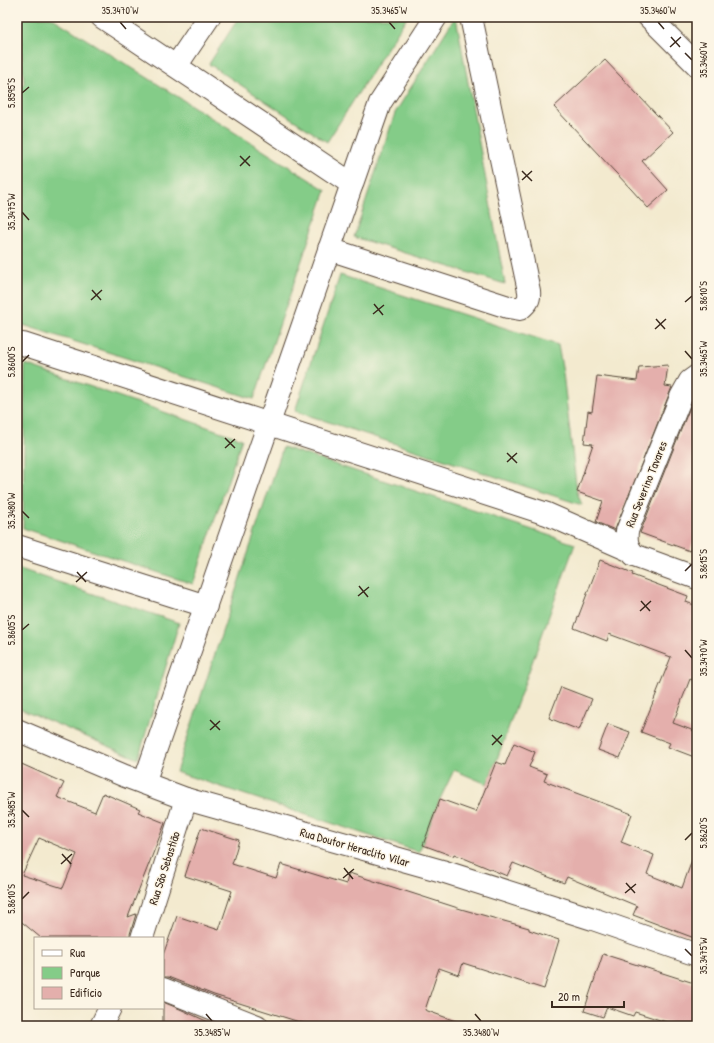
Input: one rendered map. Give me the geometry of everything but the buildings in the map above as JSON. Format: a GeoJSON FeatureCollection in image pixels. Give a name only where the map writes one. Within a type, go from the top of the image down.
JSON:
{"type":"FeatureCollection","features":[{"type":"Feature","properties":{"kind":"street"},"geometry":{"type":"LineString","coordinates":[[102,17],[352,184]]}},
{"type":"Feature","properties":{"kind":"street"},"geometry":{"type":"LineString","coordinates":[[176,66],[209,17]]}},
{"type":"Feature","properties":{"kind":"street"},"geometry":{"type":"LineString","coordinates":[[144,783],[380,103],[436,17]]}},
{"type":"Feature","properties":{"kind":"street"},"geometry":{"type":"LineString","coordinates":[[329,249],[508,307],[520,309],[530,298],[530,291],[471,17]]}},
{"type":"Feature","properties":{"kind":"street"},"geometry":{"type":"LineString","coordinates":[[649,17],[697,65]]}},
{"type":"Feature","properties":{"kind":"street"},"geometry":{"type":"LineString","coordinates":[[17,344],[22,344],[269,423],[547,514],[631,551],[634,555],[697,578]]}},
{"type":"Feature","properties":{"kind":"street","name":"Rua Severino Tavares"},"geometry":{"type":"LineString","coordinates":[[631,551],[628,548],[626,540],[627,531],[681,397],[690,381],[697,376]]}},
{"type":"Feature","properties":{"kind":"street"},"geometry":{"type":"LineString","coordinates":[[17,546],[206,606]]}},
{"type":"Feature","properties":{"kind":"street","name":"Rua Doutor Heraclito Vilar"},"geometry":{"type":"LineString","coordinates":[[17,730],[125,776],[186,799],[449,874],[593,919],[697,955]]}},
{"type":"Feature","properties":{"kind":"street","name":"Rua São Sebastião"},"geometry":{"type":"LineString","coordinates":[[142,937],[186,799]]}},
{"type":"Feature","properties":{"kind":"street"},"geometry":{"type":"LineString","coordinates":[[164,989],[257,1026]]}},
{"type":"Feature","properties":{"kind":"street"},"geometry":{"type":"LineString","coordinates":[[101,1026],[110,1009]]}},
{"type":"Feature","properties":{"kind":"green space"},"geometry":{"type":"Polygon","coordinates":[[[19,17],[51,17],[326,190],[254,399],[17,323],[17,92],[24,83],[19,17]]]}},
{"type":"Feature","properties":{"kind":"green space"},"geometry":{"type":"Polygon","coordinates":[[[239,17],[407,17],[327,142],[209,64],[239,17]]]}},
{"type":"Feature","properties":{"kind":"green space"},"geometry":{"type":"Polygon","coordinates":[[[455,17],[505,284],[354,237],[395,113],[455,17]]]}},
{"type":"Feature","properties":{"kind":"green space"},"geometry":{"type":"Polygon","coordinates":[[[340,275],[558,345],[563,373],[577,492],[582,505],[295,411],[340,275]]]}},
{"type":"Feature","properties":{"kind":"green space"},"geometry":{"type":"Polygon","coordinates":[[[25,364],[242,439],[193,584],[23,528],[25,364]]]}},
{"type":"Feature","properties":{"kind":"green space"},"geometry":{"type":"Polygon","coordinates":[[[283,447],[575,544],[487,784],[454,770],[440,799],[419,852],[176,772],[283,447]]]}},
{"type":"Feature","properties":{"kind":"green space"},"geometry":{"type":"Polygon","coordinates":[[[17,568],[179,623],[138,759],[17,707],[17,568]]]}}]}
